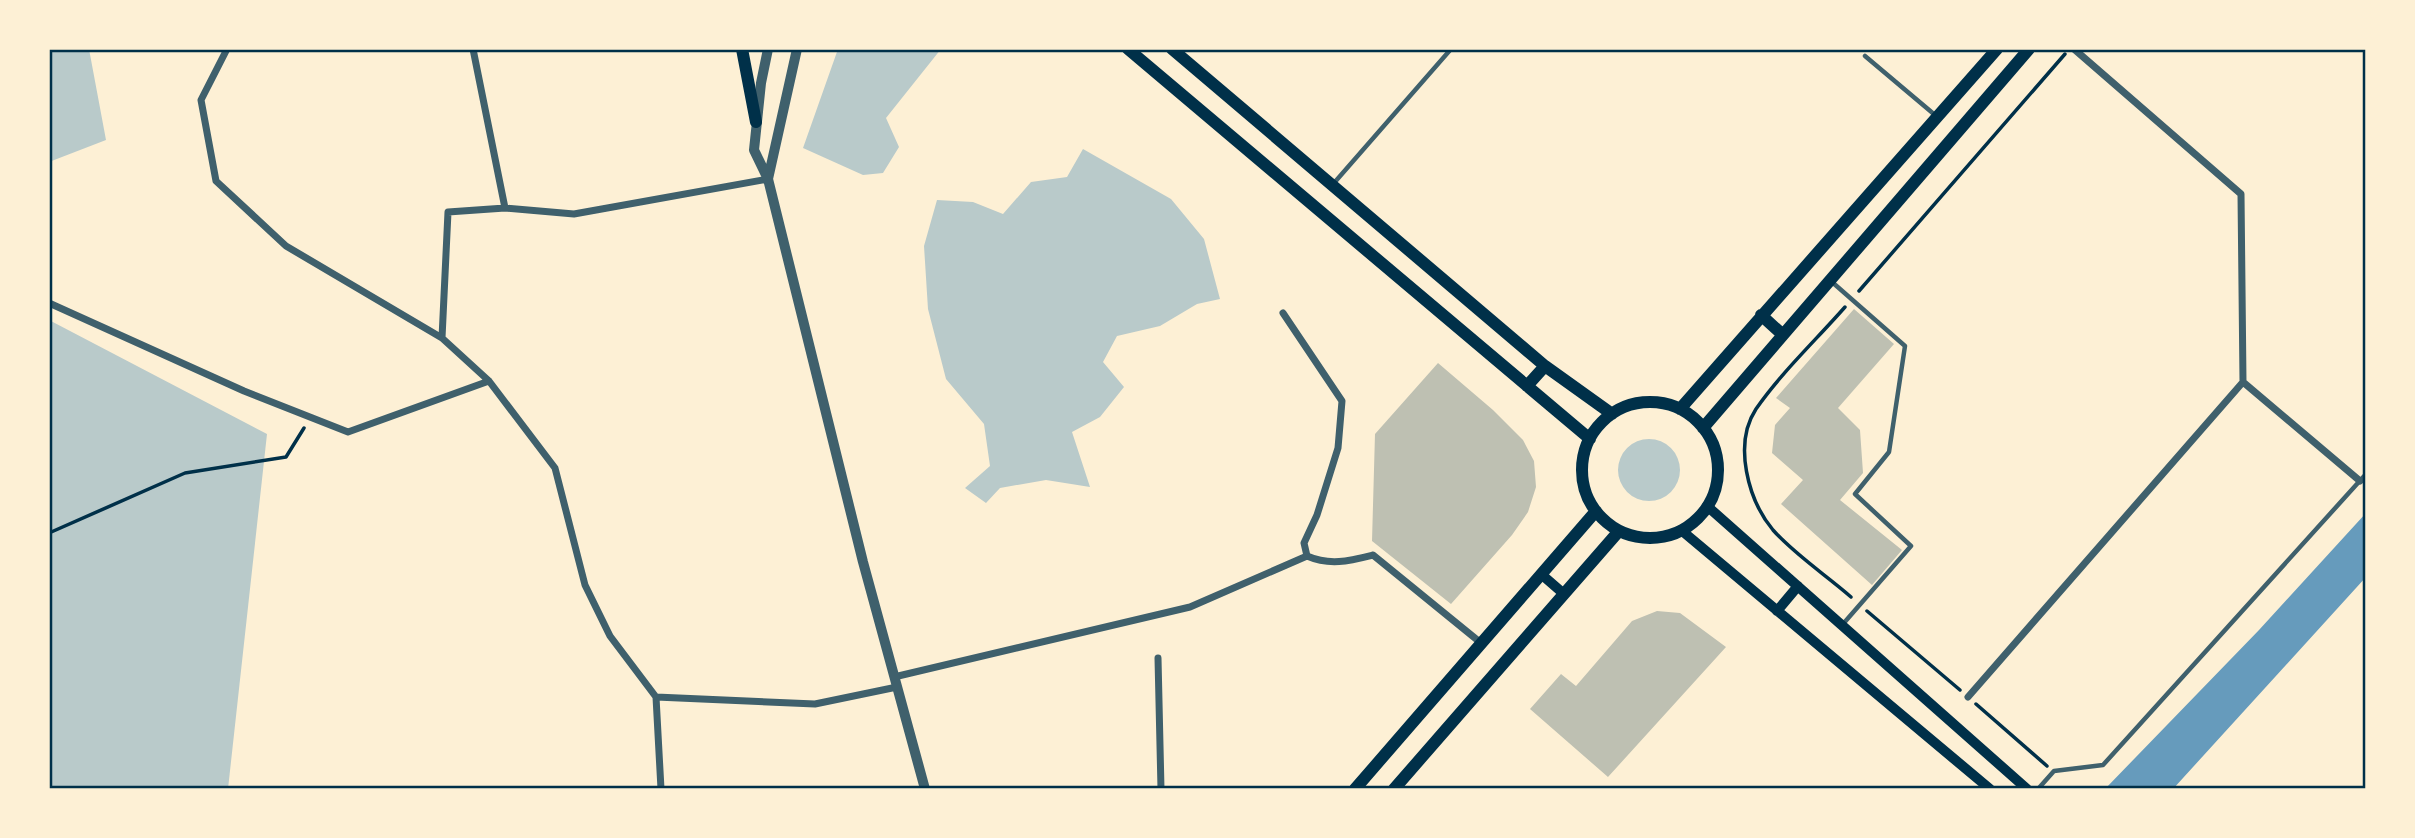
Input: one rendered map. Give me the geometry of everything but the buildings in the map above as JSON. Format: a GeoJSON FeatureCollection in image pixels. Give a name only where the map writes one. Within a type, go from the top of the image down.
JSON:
{"type":"FeatureCollection","features":[{"type":"Feature","properties":{"kind":"main road"},"geometry":{"type":"LineString","coordinates":[[742,49],[756,122]]}},
{"type":"Feature","properties":{"kind":"main road"},"geometry":{"type":"LineString","coordinates":[[1128,49],[1590,439]]}},
{"type":"Feature","properties":{"kind":"main road"},"geometry":{"type":"LineString","coordinates":[[1172,49],[1545,366],[1612,414]]}},
{"type":"Feature","properties":{"kind":"main road"},"geometry":{"type":"LineString","coordinates":[[1680,409],[1997,49]]}},
{"type":"Feature","properties":{"kind":"main road"},"geometry":{"type":"LineString","coordinates":[[1703,428],[2029,49]]}},
{"type":"Feature","properties":{"kind":"main road"},"geometry":{"type":"LineString","coordinates":[[1761,315],[1783,335]]}},
{"type":"Feature","properties":{"kind":"main road"},"geometry":{"type":"LineString","coordinates":[[1527,386],[1545,366]]}},
{"type":"Feature","properties":{"kind":"main road"},"geometry":{"type":"LineString","coordinates":[[1645,402],[1663,403],[1680,409],[1703,428],[1714,446],[1718,466],[1716,487],[1707,506],[1700,517],[1681,530],[1655,538],[1637,537],[1619,531],[1596,511],[1587,495],[1583,476],[1584,457],[1590,439],[1612,414],[1645,402]]}},
{"type":"Feature","properties":{"kind":"main road"},"geometry":{"type":"LineString","coordinates":[[1707,506],[2027,789]]}},
{"type":"Feature","properties":{"kind":"main road"},"geometry":{"type":"LineString","coordinates":[[1355,789],[1596,511]]}},
{"type":"Feature","properties":{"kind":"main road"},"geometry":{"type":"LineString","coordinates":[[1681,530],[1990,789]]}},
{"type":"Feature","properties":{"kind":"main road"},"geometry":{"type":"LineString","coordinates":[[1394,789],[1619,531]]}},
{"type":"Feature","properties":{"kind":"main road"},"geometry":{"type":"LineString","coordinates":[[1541,574],[1564,594]]}},
{"type":"Feature","properties":{"kind":"main road"},"geometry":{"type":"LineString","coordinates":[[1777,611],[1798,586]]}},
{"type":"Feature","properties":{"kind":"street"},"geometry":{"type":"LineString","coordinates":[[227,49],[201,100],[216,181],[286,246],[442,338],[489,381],[555,468],[584,585],[610,636],[656,696],[661,789]]}},
{"type":"Feature","properties":{"kind":"street"},"geometry":{"type":"LineString","coordinates":[[473,49],[505,208]]}},
{"type":"Feature","properties":{"kind":"street"},"geometry":{"type":"LineString","coordinates":[[768,49],[754,150],[768,179],[925,789]]}},
{"type":"Feature","properties":{"kind":"street"},"geometry":{"type":"LineString","coordinates":[[768,179],[797,49]]}},
{"type":"Feature","properties":{"kind":"street"},"geometry":{"type":"LineString","coordinates":[[1968,697],[2243,382],[2241,194],[2074,49]]}},
{"type":"Feature","properties":{"kind":"street"},"geometry":{"type":"LineString","coordinates":[[442,338],[448,212],[505,208],[574,214],[768,179]]}},
{"type":"Feature","properties":{"kind":"street"},"geometry":{"type":"LineString","coordinates":[[49,303],[244,391],[348,432],[489,381]]}},
{"type":"Feature","properties":{"kind":"street"},"geometry":{"type":"LineString","coordinates":[[1283,313],[1342,401],[1339,448],[1317,515],[1304,543],[1307,556]]}},
{"type":"Feature","properties":{"kind":"street"},"geometry":{"type":"LineString","coordinates":[[2243,382],[2360,481]]}},
{"type":"Feature","properties":{"kind":"street"},"geometry":{"type":"LineString","coordinates":[[656,696],[815,705],[1190,607],[1307,556],[1322,563],[1373,555],[1481,643]]}},
{"type":"Feature","properties":{"kind":"street"},"geometry":{"type":"LineString","coordinates":[[1158,658],[1161,789]]}},
{"type":"Feature","properties":{"kind":"lane"},"geometry":{"type":"LineString","coordinates":[[1332,186],[1451,49]]}},
{"type":"Feature","properties":{"kind":"lane"},"geometry":{"type":"LineString","coordinates":[[1865,56],[1938,118]]}},
{"type":"Feature","properties":{"kind":"lane"},"geometry":{"type":"LineString","coordinates":[[1830,280],[1905,346],[1889,452],[1855,494],[1911,546],[1843,625]]}},
{"type":"Feature","properties":{"kind":"lane"},"geometry":{"type":"LineString","coordinates":[[2038,789],[2054,771],[2103,765],[2366,474]]}},
{"type":"Feature","properties":{"kind":"path"},"geometry":{"type":"LineString","coordinates":[[49,533],[185,473],[285,457],[311,417]]}},
{"type":"Feature","properties":{"kind":"shaded area"},"geometry":{"type":"Polygon","coordinates":[[[49,49],[89,49],[106,140],[49,162],[49,49]]]}},
{"type":"Feature","properties":{"kind":"shaded area"},"geometry":{"type":"Polygon","coordinates":[[[838,49],[941,49],[886,118],[899,147],[883,173],[863,175],[803,148],[838,49]]]}},
{"type":"Feature","properties":{"kind":"shaded area"},"geometry":{"type":"Polygon","coordinates":[[[1083,149],[1171,199],[1204,239],[1220,299],[1197,304],[1160,326],[1117,336],[1103,362],[1124,387],[1100,417],[1072,432],[1090,487],[1046,480],[1000,488],[986,503],[965,488],[990,466],[984,424],[946,379],[928,309],[924,246],[937,200],[973,202],[1003,214],[1031,182],[1067,177],[1083,149]]]}},
{"type":"Feature","properties":{"kind":"shaded area"},"geometry":{"type":"Polygon","coordinates":[[[49,320],[267,434],[228,789],[49,789],[49,320]]]}},
{"type":"Feature","properties":{"kind":"shaded area"},"geometry":{"type":"Polygon","coordinates":[[[1649,439],[1671,448],[1680,470],[1671,492],[1649,501],[1627,492],[1618,470],[1627,448],[1649,439]]]}},
{"type":"Feature","properties":{"kind":"water"},"geometry":{"type":"Polygon","coordinates":[[[2366,513],[2366,577],[2173,789],[2105,789],[2259,630],[2366,513]]]}}]}
